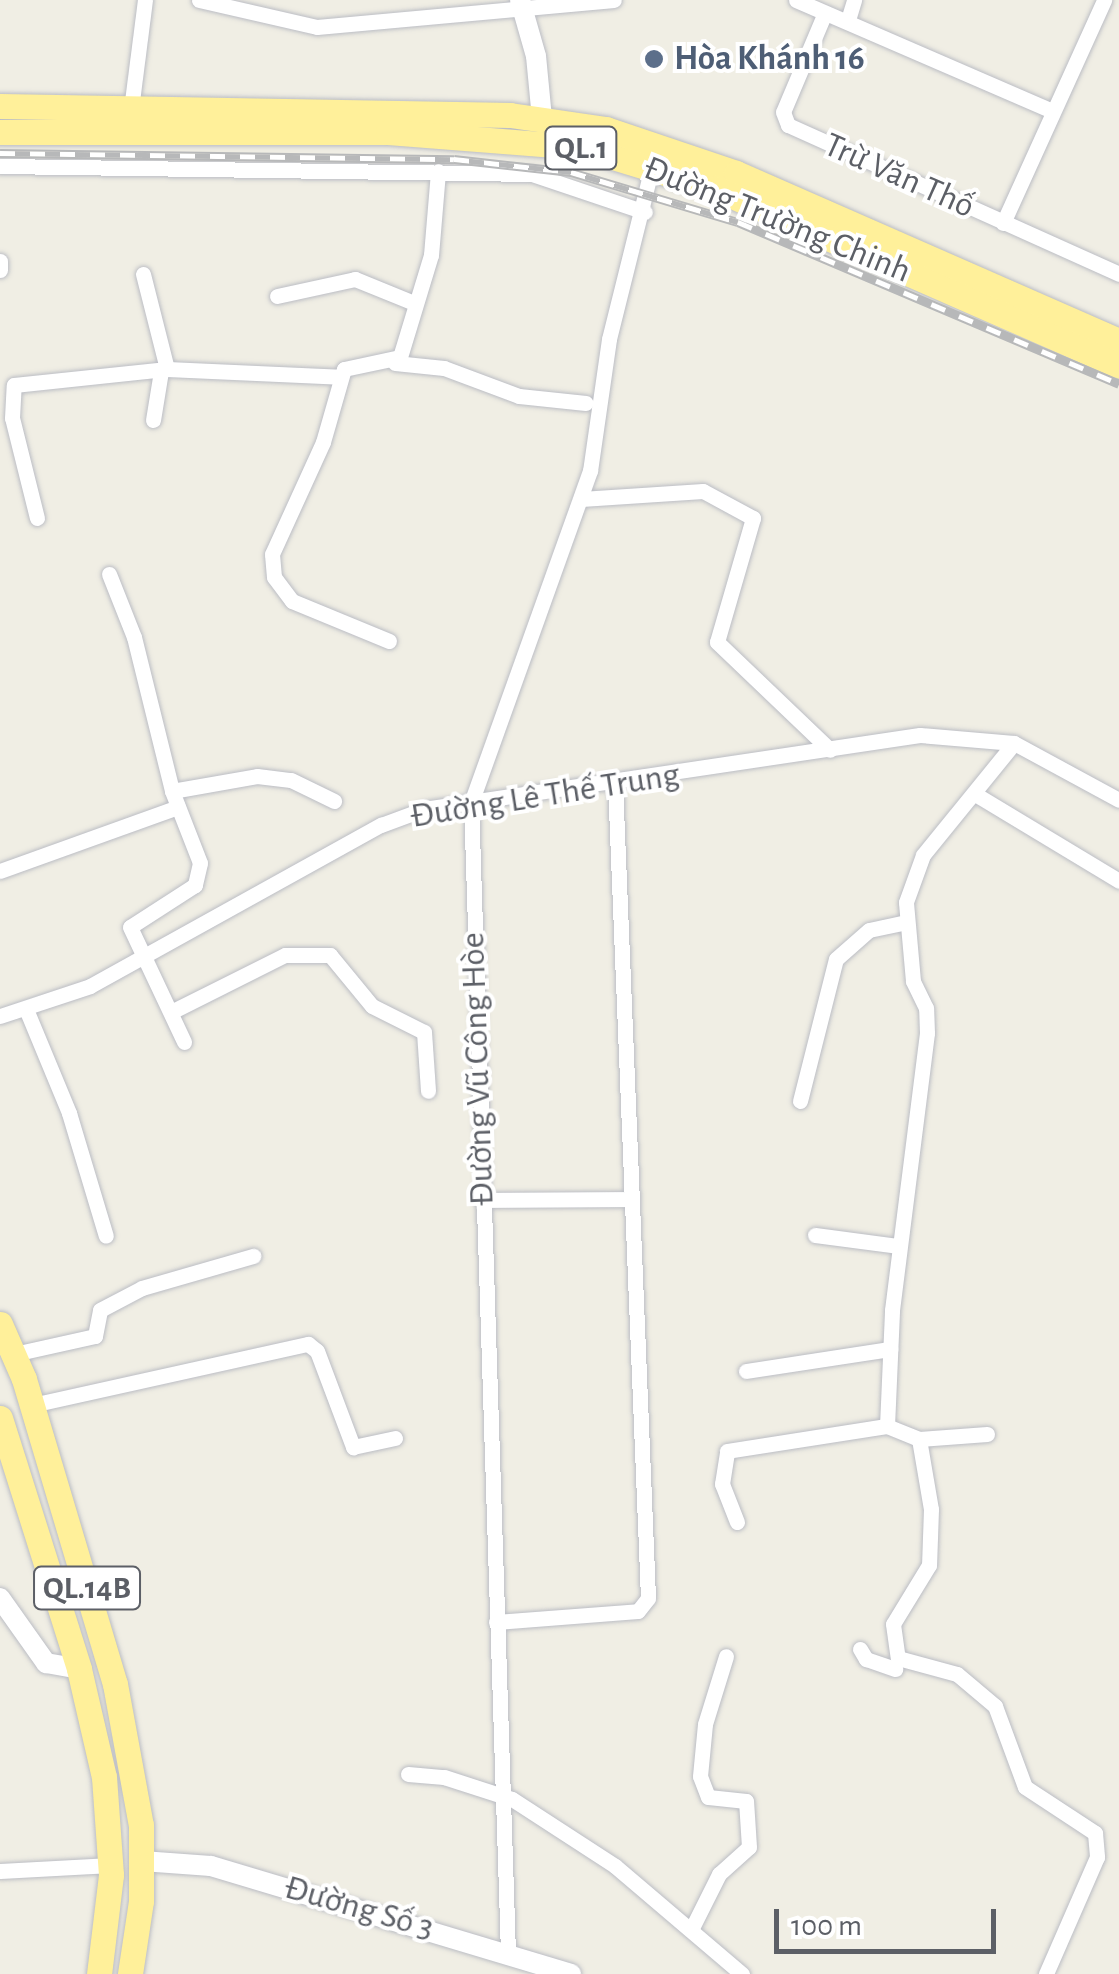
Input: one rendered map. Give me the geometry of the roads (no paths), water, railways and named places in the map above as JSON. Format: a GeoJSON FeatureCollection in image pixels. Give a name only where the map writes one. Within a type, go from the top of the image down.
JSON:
{"type":"FeatureCollection","features":[{"type":"Feature","properties":{"kind":"highway","name":"Đường Trường Chinh"},"geometry":{"type":"LineString","coordinates":[[0,106],[542,118],[606,129],[736,173],[1119,340]]}},
{"type":"Feature","properties":{"kind":"highway","name":"Đường Trường Chinh"},"geometry":{"type":"LineString","coordinates":[[0,132],[506,137],[652,166],[1119,366]]}},
{"type":"Feature","properties":{"kind":"highway","name":"QL.14B"},"geometry":{"type":"LineString","coordinates":[[0,1324],[32,1405],[115,1684],[142,1861],[130,1974]]}},
{"type":"Feature","properties":{"kind":"highway","name":"QL.14B"},"geometry":{"type":"LineString","coordinates":[[0,1418],[80,1669],[104,1777],[111,1865],[99,1974]]}},
{"type":"Feature","properties":{"kind":"street"},"geometry":{"type":"LineString","coordinates":[[131,109],[145,0]]}},
{"type":"Feature","properties":{"kind":"street"},"geometry":{"type":"LineString","coordinates":[[199,0],[317,27],[407,14],[614,0]]}},
{"type":"Feature","properties":{"kind":"street"},"geometry":{"type":"LineString","coordinates":[[796,0],[1052,111]]}},
{"type":"Feature","properties":{"kind":"street"},"geometry":{"type":"LineString","coordinates":[[848,20],[854,0]]}},
{"type":"Feature","properties":{"kind":"street"},"geometry":{"type":"LineString","coordinates":[[1003,222],[1104,0]]}},
{"type":"Feature","properties":{"kind":"street"},"geometry":{"type":"LineString","coordinates":[[522,6],[542,118]]}},
{"type":"Feature","properties":{"kind":"street","name":"Trừ Văn Thố"},"geometry":{"type":"LineString","coordinates":[[824,15],[784,112],[788,125],[1119,274]]}},
{"type":"Feature","properties":{"kind":"street"},"geometry":{"type":"LineString","coordinates":[[0,166],[438,171],[546,176],[645,212]]}},
{"type":"Feature","properties":{"kind":"street","name":"Đường Vũ Công Hòe"},"geometry":{"type":"LineString","coordinates":[[508,1954],[471,803],[581,499],[609,338],[645,212],[652,166]]}},
{"type":"Feature","properties":{"kind":"street"},"geometry":{"type":"LineString","coordinates":[[395,363],[431,255],[438,171]]}},
{"type":"Feature","properties":{"kind":"street"},"geometry":{"type":"LineString","coordinates":[[0,261],[0,270]]}},
{"type":"Feature","properties":{"kind":"street"},"geometry":{"type":"LineString","coordinates":[[143,274],[164,370],[153,420]]}},
{"type":"Feature","properties":{"kind":"street"},"geometry":{"type":"LineString","coordinates":[[278,296],[356,278],[414,303]]}},
{"type":"Feature","properties":{"kind":"street"},"geometry":{"type":"LineString","coordinates":[[389,641],[292,601],[271,567],[323,442],[340,377],[357,364],[395,363],[444,368],[520,396],[586,402]]}},
{"type":"Feature","properties":{"kind":"street"},"geometry":{"type":"LineString","coordinates":[[37,518],[12,418],[7,380],[164,370],[340,377]]}},
{"type":"Feature","properties":{"kind":"street"},"geometry":{"type":"LineString","coordinates":[[581,499],[638,500],[703,490],[754,518],[717,642],[830,750]]}},
{"type":"Feature","properties":{"kind":"street"},"geometry":{"type":"LineString","coordinates":[[109,574],[134,636],[172,791],[200,876],[130,927],[148,956],[184,1042]]}},
{"type":"Feature","properties":{"kind":"street","name":"Đường Lê Thế Trung"},"geometry":{"type":"LineString","coordinates":[[0,1016],[26,1009],[148,956],[382,825],[471,803],[615,785],[920,735],[1014,743],[1119,800]]}},
{"type":"Feature","properties":{"kind":"street"},"geometry":{"type":"LineString","coordinates":[[887,1426],[899,1246],[927,1033],[906,902],[923,855],[1014,743]]}},
{"type":"Feature","properties":{"kind":"street"},"geometry":{"type":"LineString","coordinates":[[172,791],[258,776],[291,780],[334,801]]}},
{"type":"Feature","properties":{"kind":"street"},"geometry":{"type":"LineString","coordinates":[[496,1622],[638,1611],[648,1598],[615,785]]}},
{"type":"Feature","properties":{"kind":"street"},"geometry":{"type":"LineString","coordinates":[[975,794],[1119,881]]}},
{"type":"Feature","properties":{"kind":"street"},"geometry":{"type":"LineString","coordinates":[[0,870],[178,808]]}},
{"type":"Feature","properties":{"kind":"street"},"geometry":{"type":"LineString","coordinates":[[800,1101],[836,959],[869,930],[907,922]]}},
{"type":"Feature","properties":{"kind":"street"},"geometry":{"type":"LineString","coordinates":[[171,1012],[281,956],[330,955],[372,1006],[426,1035],[428,1091]]}},
{"type":"Feature","properties":{"kind":"street"},"geometry":{"type":"LineString","coordinates":[[26,1009],[69,1113],[106,1236]]}},
{"type":"Feature","properties":{"kind":"street"},"geometry":{"type":"LineString","coordinates":[[481,1200],[630,1199]]}},
{"type":"Feature","properties":{"kind":"street"},"geometry":{"type":"LineString","coordinates":[[815,1235],[899,1246]]}},
{"type":"Feature","properties":{"kind":"street"},"geometry":{"type":"LineString","coordinates":[[14,1354],[96,1336],[100,1310],[142,1288],[253,1256]]}},
{"type":"Feature","properties":{"kind":"street"},"geometry":{"type":"LineString","coordinates":[[32,1405],[308,1344],[317,1351],[353,1447],[395,1438]]}},
{"type":"Feature","properties":{"kind":"street"},"geometry":{"type":"LineString","coordinates":[[746,1371],[890,1349]]}},
{"type":"Feature","properties":{"kind":"street"},"geometry":{"type":"LineString","coordinates":[[737,1522],[722,1484],[727,1451],[887,1426],[919,1438],[987,1434]]}},
{"type":"Feature","properties":{"kind":"street"},"geometry":{"type":"LineString","coordinates":[[919,1438],[931,1510],[928,1565],[893,1624],[898,1658],[957,1674],[996,1706],[1025,1787],[1095,1834],[1097,1857],[1046,1974]]}},
{"type":"Feature","properties":{"kind":"street"},"geometry":{"type":"LineString","coordinates":[[0,1598],[46,1663],[80,1669]]}},
{"type":"Feature","properties":{"kind":"street"},"geometry":{"type":"LineString","coordinates":[[860,1649],[866,1659],[895,1668]]}},
{"type":"Feature","properties":{"kind":"street"},"geometry":{"type":"LineString","coordinates":[[691,1930],[719,1874],[749,1844],[746,1801],[708,1797],[700,1776],[705,1724],[726,1656]]}},
{"type":"Feature","properties":{"kind":"street"},"geometry":{"type":"LineString","coordinates":[[408,1774],[502,1795],[614,1866],[742,1974]]}},
{"type":"Feature","properties":{"kind":"street","name":"Đường Số 3"},"geometry":{"type":"LineString","coordinates":[[142,1861],[210,1866],[571,1974]]}},
{"type":"Feature","properties":{"kind":"street"},"geometry":{"type":"LineString","coordinates":[[0,1871],[111,1865]]}},
{"type":"Feature","properties":{"kind":"railway"},"geometry":{"type":"LineString","coordinates":[[0,153],[454,159],[571,172],[738,222],[1119,384]]}},
{"type":"Feature","properties":{"kind":"place","name":"Hòa Khánh 16"},"geometry":{"type":"Point","coordinates":[654,59]}}]}
